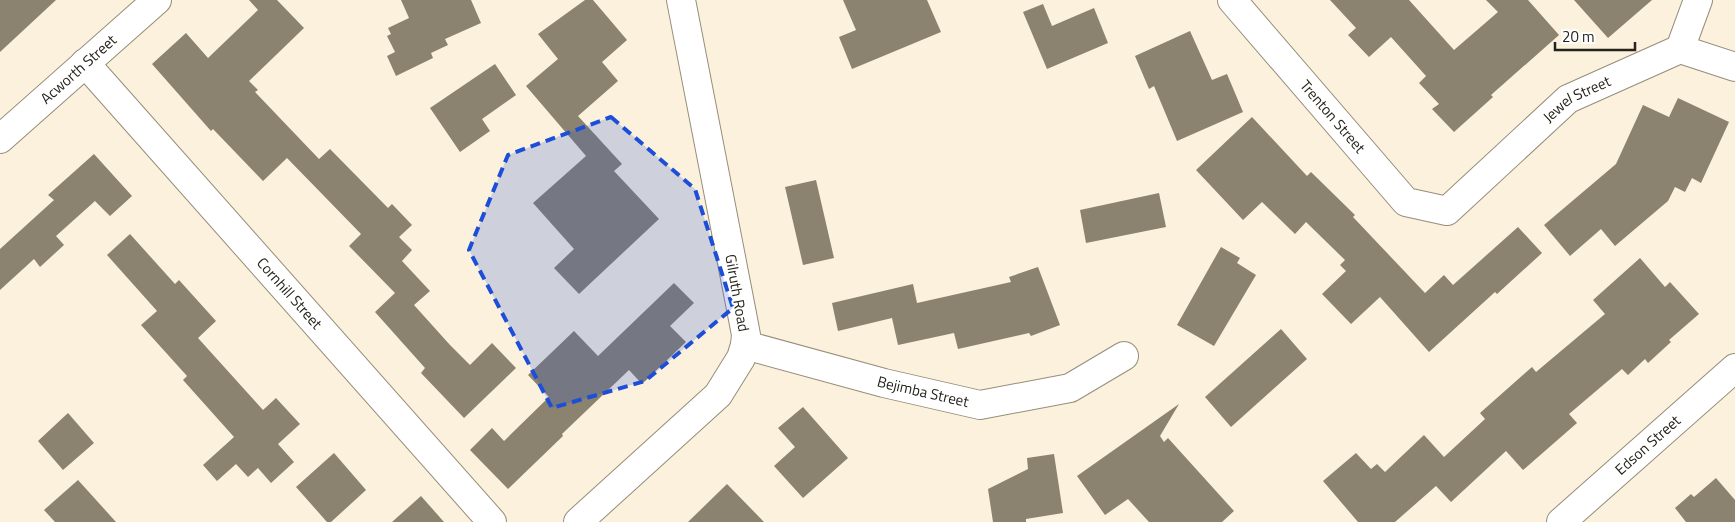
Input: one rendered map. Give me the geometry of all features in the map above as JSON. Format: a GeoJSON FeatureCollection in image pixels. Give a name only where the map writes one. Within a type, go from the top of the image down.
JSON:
{"type":"FeatureCollection","features":[{"type":"Feature","properties":{"kind":"street","name":"Acworth Street"},"geometry":{"type":"LineString","coordinates":[[5,125],[85,63],[157,0]]}},
{"type":"Feature","properties":{"kind":"street","name":"Gilruth Road"},"geometry":{"type":"LineString","coordinates":[[578,522],[718,395],[741,358],[745,345],[746,335],[681,0]]}},
{"type":"Feature","properties":{"kind":"street","name":"Trenton Street"},"geometry":{"type":"LineString","coordinates":[[1232,0],[1406,202],[1447,211]]}},
{"type":"Feature","properties":{"kind":"street"},"geometry":{"type":"LineString","coordinates":[[1698,0],[1680,49],[1735,67]]}},
{"type":"Feature","properties":{"kind":"street","name":"Jewel Street"},"geometry":{"type":"LineString","coordinates":[[1447,211],[1568,99],[1680,49]]}},
{"type":"Feature","properties":{"kind":"street","name":"Cornhill Street"},"geometry":{"type":"LineString","coordinates":[[85,63],[492,522]]}},
{"type":"Feature","properties":{"kind":"street","name":"Bejimba Street"},"geometry":{"type":"LineString","coordinates":[[745,345],[884,384],[980,405],[1070,388],[1124,356]]}},
{"type":"Feature","properties":{"kind":"street","name":"Edson Street"},"geometry":{"type":"LineString","coordinates":[[1561,522],[1735,368]]}},
{"type":"Feature","properties":{"kind":"highlighted area"},"geometry":{"type":"Polygon","coordinates":[[[611,117],[695,189],[733,308],[645,381],[552,408],[469,250],[508,155],[611,117]]]}},
{"type":"Feature","properties":{"kind":"building"},"geometry":{"type":"Polygon","coordinates":[[[0,0],[56,0],[0,52],[0,0]]]}},
{"type":"Feature","properties":{"kind":"building"},"geometry":{"type":"Polygon","coordinates":[[[249,0],[277,0],[304,28],[249,81],[258,90],[255,92],[319,159],[330,149],[388,208],[392,204],[412,225],[399,237],[412,250],[402,261],[430,291],[414,305],[450,345],[470,365],[492,343],[516,368],[464,418],[421,373],[425,368],[375,312],[395,293],[349,246],[361,234],[287,158],[263,181],[213,129],[211,131],[152,64],[186,33],[208,58],[258,10],[249,0]]]}},
{"type":"Feature","properties":{"kind":"building"},"geometry":{"type":"Polygon","coordinates":[[[401,0],[471,0],[481,23],[445,39],[448,45],[431,53],[433,58],[396,76],[387,56],[395,52],[387,36],[391,34],[388,28],[409,18],[401,0]]]}},
{"type":"Feature","properties":{"kind":"building"},"geometry":{"type":"Polygon","coordinates":[[[585,0],[593,0],[627,40],[602,62],[618,81],[578,116],[622,164],[614,171],[659,219],[579,294],[554,268],[574,249],[533,203],[586,156],[526,86],[558,59],[538,34],[585,0]]]}},
{"type":"Feature","properties":{"kind":"building"},"geometry":{"type":"Polygon","coordinates":[[[843,0],[927,0],[941,32],[852,69],[839,37],[856,30],[843,0]]]}},
{"type":"Feature","properties":{"kind":"building"},"geometry":{"type":"Polygon","coordinates":[[[1330,0],[1409,0],[1454,50],[1498,12],[1486,0],[1528,0],[1559,35],[1491,95],[1493,97],[1454,132],[1432,109],[1439,104],[1419,83],[1426,76],[1391,37],[1369,57],[1348,35],[1356,28],[1330,0]]]}},
{"type":"Feature","properties":{"kind":"building"},"geometry":{"type":"Polygon","coordinates":[[[1574,0],[1652,0],[1608,38],[1574,0]]]}},
{"type":"Feature","properties":{"kind":"building"},"geometry":{"type":"Polygon","coordinates":[[[1043,4],[1052,26],[1094,8],[1108,43],[1047,69],[1023,12],[1043,4]]]}},
{"type":"Feature","properties":{"kind":"building"},"geometry":{"type":"Polygon","coordinates":[[[1190,31],[1212,80],[1227,74],[1243,112],[1177,141],[1154,86],[1149,89],[1135,56],[1190,31]]]}},
{"type":"Feature","properties":{"kind":"building"},"geometry":{"type":"Polygon","coordinates":[[[495,64],[516,95],[482,119],[490,131],[460,152],[430,108],[495,64]]]}},
{"type":"Feature","properties":{"kind":"building"},"geometry":{"type":"Polygon","coordinates":[[[1678,98],[1729,122],[1701,183],[1692,178],[1685,192],[1675,187],[1668,201],[1615,246],[1601,229],[1570,256],[1544,225],[1616,164],[1643,105],[1669,117],[1678,98]]]}},
{"type":"Feature","properties":{"kind":"building"},"geometry":{"type":"Polygon","coordinates":[[[1252,117],[1307,176],[1311,172],[1355,215],[1353,217],[1425,293],[1444,275],[1453,285],[1518,227],[1542,253],[1497,294],[1495,292],[1429,352],[1380,297],[1351,324],[1322,294],[1346,271],[1340,265],[1345,260],[1306,222],[1295,234],[1262,202],[1243,220],[1196,170],[1252,117]]]}},
{"type":"Feature","properties":{"kind":"building"},"geometry":{"type":"Polygon","coordinates":[[[94,154],[132,196],[110,216],[95,201],[56,236],[64,245],[40,267],[34,259],[0,290],[0,249],[54,200],[48,195],[94,154]]]}},
{"type":"Feature","properties":{"kind":"building"},"geometry":{"type":"Polygon","coordinates":[[[816,180],[834,258],[803,265],[785,187],[816,180]]]}},
{"type":"Feature","properties":{"kind":"building"},"geometry":{"type":"Polygon","coordinates":[[[1159,193],[1166,227],[1086,243],[1080,210],[1159,193]]]}},
{"type":"Feature","properties":{"kind":"building"},"geometry":{"type":"Polygon","coordinates":[[[130,234],[175,284],[179,280],[216,321],[198,338],[263,410],[276,398],[300,424],[278,444],[294,462],[271,483],[258,468],[248,477],[236,464],[217,481],[203,465],[234,437],[183,380],[187,376],[141,325],[157,311],[107,255],[130,234]]]}},
{"type":"Feature","properties":{"kind":"building"},"geometry":{"type":"Polygon","coordinates":[[[1221,247],[1240,258],[1237,263],[1256,275],[1214,346],[1177,325],[1221,247]]]}},
{"type":"Feature","properties":{"kind":"building"},"geometry":{"type":"Polygon","coordinates":[[[1640,258],[1665,287],[1670,282],[1699,314],[1669,340],[1671,342],[1648,363],[1645,359],[1628,375],[1622,369],[1569,414],[1577,423],[1523,470],[1506,451],[1451,502],[1436,486],[1395,522],[1358,522],[1323,481],[1356,453],[1371,469],[1377,464],[1385,472],[1424,435],[1444,457],[1485,419],[1480,413],[1532,367],[1536,372],[1605,314],[1593,300],[1640,258]]]}},
{"type":"Feature","properties":{"kind":"building"},"geometry":{"type":"Polygon","coordinates":[[[1038,267],[1060,325],[1031,336],[1029,333],[958,349],[954,333],[898,345],[892,318],[838,331],[832,303],[913,284],[917,303],[1011,282],[1009,277],[1038,267]]]}},
{"type":"Feature","properties":{"kind":"building"},"geometry":{"type":"Polygon","coordinates":[[[674,283],[694,303],[670,326],[686,342],[642,384],[629,370],[508,489],[470,450],[492,428],[504,441],[549,397],[528,375],[574,331],[598,356],[674,283]]]}},
{"type":"Feature","properties":{"kind":"building"},"geometry":{"type":"Polygon","coordinates":[[[1281,329],[1307,359],[1231,427],[1205,397],[1281,329]]]}},
{"type":"Feature","properties":{"kind":"building"},"geometry":{"type":"Polygon","coordinates":[[[1179,404],[1160,436],[1164,442],[1168,438],[1234,511],[1222,522],[1149,522],[1128,499],[1105,515],[1077,476],[1179,404]]]}},
{"type":"Feature","properties":{"kind":"building"},"geometry":{"type":"Polygon","coordinates":[[[803,407],[848,458],[803,498],[774,466],[795,447],[778,428],[803,407]]]}},
{"type":"Feature","properties":{"kind":"building"},"geometry":{"type":"Polygon","coordinates":[[[68,413],[94,443],[63,470],[38,441],[68,413]]]}},
{"type":"Feature","properties":{"kind":"building"},"geometry":{"type":"Polygon","coordinates":[[[334,453],[366,490],[331,522],[327,522],[296,487],[334,453]]]}},
{"type":"Feature","properties":{"kind":"building"},"geometry":{"type":"Polygon","coordinates":[[[1054,454],[1063,513],[1026,519],[1026,522],[993,522],[988,489],[1028,469],[1027,458],[1054,454]]]}},
{"type":"Feature","properties":{"kind":"building"},"geometry":{"type":"Polygon","coordinates":[[[1716,478],[1735,500],[1735,522],[1686,522],[1675,508],[1691,494],[1694,497],[1716,478]]]}},
{"type":"Feature","properties":{"kind":"building"},"geometry":{"type":"Polygon","coordinates":[[[78,480],[116,522],[55,522],[44,510],[78,480]]]}},
{"type":"Feature","properties":{"kind":"building"},"geometry":{"type":"Polygon","coordinates":[[[727,484],[764,522],[688,522],[727,484]]]}},
{"type":"Feature","properties":{"kind":"building"},"geometry":{"type":"Polygon","coordinates":[[[421,496],[444,522],[392,522],[421,496]]]}}]}
